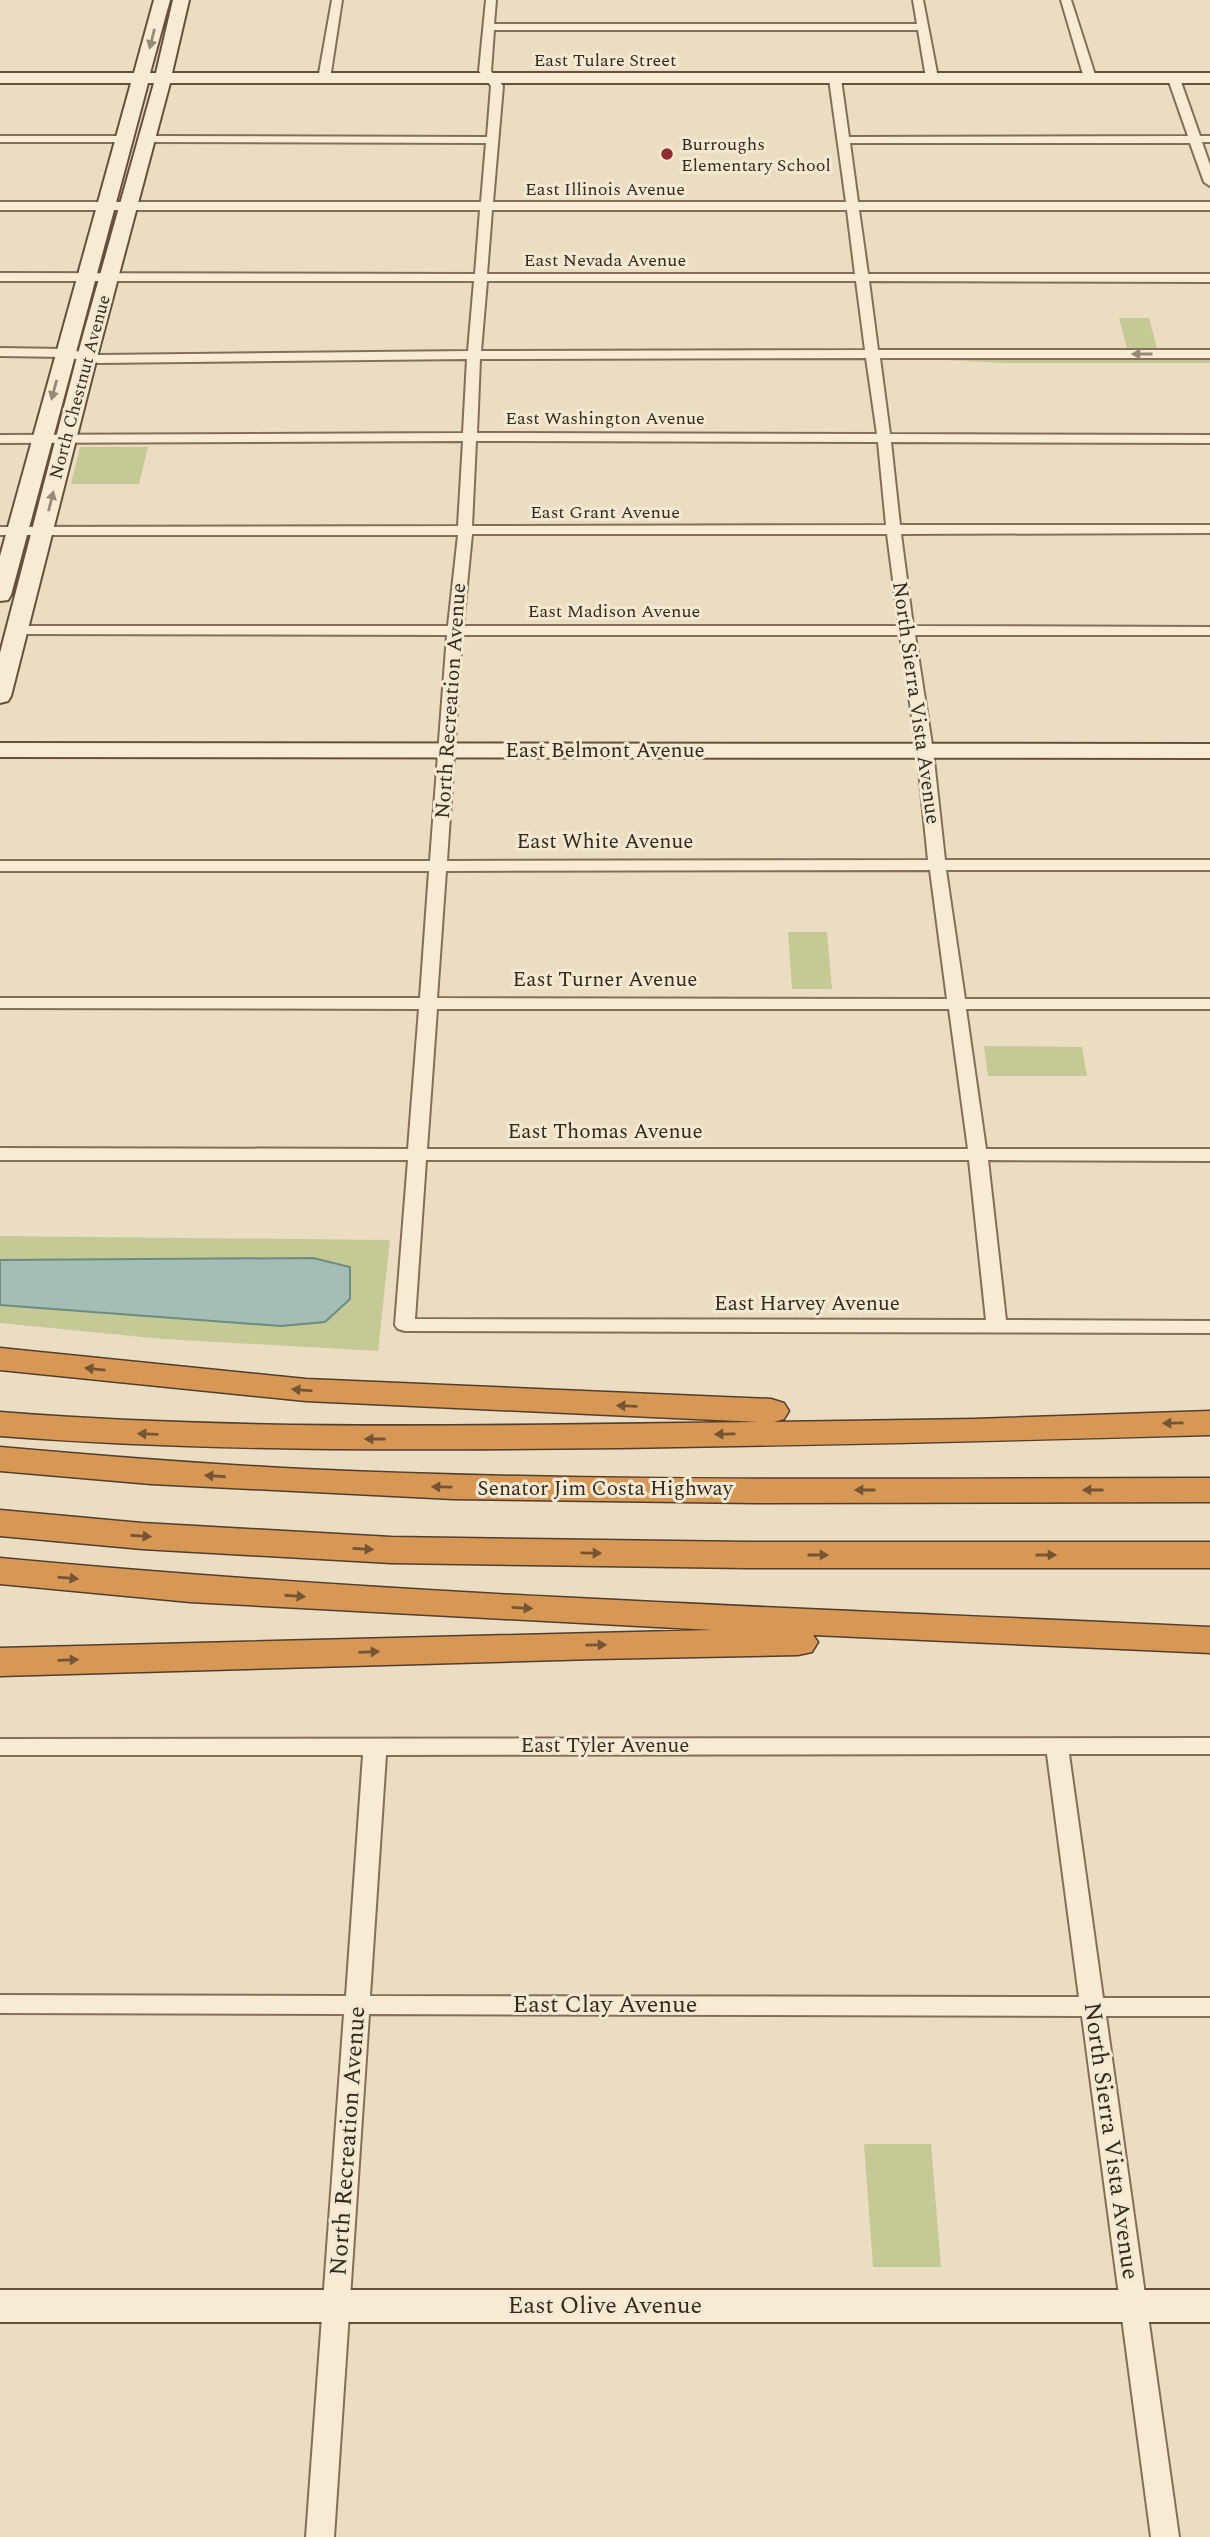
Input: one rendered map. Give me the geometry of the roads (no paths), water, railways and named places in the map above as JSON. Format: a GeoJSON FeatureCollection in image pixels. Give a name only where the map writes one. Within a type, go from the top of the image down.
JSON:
{"type":"FeatureCollection","features":[{"type":"Feature","properties":{"kind":"highway"},"geometry":{"type":"LineString","coordinates":[[0,1359],[293,1389],[447,1399],[1136,1424]]}},
{"type":"Feature","properties":{"kind":"highway"},"geometry":{"type":"LineString","coordinates":[[0,1424],[169,1435],[373,1439],[975,1431],[1210,1423]]}},
{"type":"Feature","properties":{"kind":"highway","name":"Senator Jim Costa Highway"},"geometry":{"type":"LineString","coordinates":[[0,1459],[241,1478],[433,1487],[585,1490],[1210,1488]]}},
{"type":"Feature","properties":{"kind":"highway"},"geometry":{"type":"LineString","coordinates":[[0,1523],[142,1536],[391,1550],[747,1555],[1210,1555]]}},
{"type":"Feature","properties":{"kind":"highway"},"geometry":{"type":"LineString","coordinates":[[1,1571],[190,1589],[386,1601],[1210,1640]]}},
{"type":"Feature","properties":{"kind":"highway"},"geometry":{"type":"LineString","coordinates":[[0,1662],[796,1642],[1006,1644],[1210,1652]]}},
{"type":"Feature","properties":{"kind":"main road","name":"North Chestnut Avenue"},"geometry":{"type":"LineString","coordinates":[[0,595],[8,531],[41,439],[162,0]]}},
{"type":"Feature","properties":{"kind":"main road","name":"North Chestnut Avenue"},"geometry":{"type":"LineString","coordinates":[[0,696],[87,356],[163,78],[181,0]]}},
{"type":"Feature","properties":{"kind":"main road","name":"East Tulare Street"},"geometry":{"type":"LineString","coordinates":[[0,78],[1210,78]]}},
{"type":"Feature","properties":{"kind":"main road"},"geometry":{"type":"LineString","coordinates":[[125,139],[134,142],[130,163],[138,172]]}},
{"type":"Feature","properties":{"kind":"main road","name":"East Belmont Avenue"},"geometry":{"type":"LineString","coordinates":[[0,736],[447,743],[924,744],[1210,751]]}},
{"type":"Feature","properties":{"kind":"main road","name":"East Belmont Avenue"},"geometry":{"type":"LineString","coordinates":[[924,744],[1210,737]]}},
{"type":"Feature","properties":{"kind":"main road","name":"East Belmont Avenue"},"geometry":{"type":"LineString","coordinates":[[0,750],[447,743]]}},
{"type":"Feature","properties":{"kind":"main road","name":"East Olive Avenue"},"geometry":{"type":"LineString","coordinates":[[0,2306],[1210,2306]]}},
{"type":"Feature","properties":{"kind":"street"},"geometry":{"type":"LineString","coordinates":[[324,79],[337,0]]}},
{"type":"Feature","properties":{"kind":"street","name":"North Recreation Avenue"},"geometry":{"type":"LineString","coordinates":[[405,1325],[454,630],[465,531],[474,355],[497,86],[485,71],[491,0]]}},
{"type":"Feature","properties":{"kind":"street"},"geometry":{"type":"LineString","coordinates":[[918,0],[932,78]]}},
{"type":"Feature","properties":{"kind":"street"},"geometry":{"type":"LineString","coordinates":[[1066,0],[1090,78]]}},
{"type":"Feature","properties":{"kind":"street"},"geometry":{"type":"LineString","coordinates":[[488,27],[923,27]]}},
{"type":"Feature","properties":{"kind":"street","name":"North Sierra Vista Avenue"},"geometry":{"type":"LineString","coordinates":[[835,79],[896,531],[899,580],[924,744],[937,864],[978,1155],[997,1327]]}},
{"type":"Feature","properties":{"kind":"street"},"geometry":{"type":"LineString","coordinates":[[1174,79],[1210,182]]}},
{"type":"Feature","properties":{"kind":"street"},"geometry":{"type":"LineString","coordinates":[[0,139],[125,139]]}},
{"type":"Feature","properties":{"kind":"street"},"geometry":{"type":"LineString","coordinates":[[146,139],[492,140]]}},
{"type":"Feature","properties":{"kind":"street"},"geometry":{"type":"LineString","coordinates":[[842,140],[1210,139]]}},
{"type":"Feature","properties":{"kind":"street","name":"East Illinois Avenue"},"geometry":{"type":"LineString","coordinates":[[0,206],[1210,206]]}},
{"type":"Feature","properties":{"kind":"street","name":"East Nevada Avenue"},"geometry":{"type":"LineString","coordinates":[[0,277],[1210,278]]}},
{"type":"Feature","properties":{"kind":"street"},"geometry":{"type":"LineString","coordinates":[[0,352],[64,353],[138,359],[306,355],[1210,354]]}},
{"type":"Feature","properties":{"kind":"street"},"geometry":{"type":"LineString","coordinates":[[872,355],[913,363],[1210,367]]}},
{"type":"Feature","properties":{"kind":"street","name":"East Washington Avenue"},"geometry":{"type":"LineString","coordinates":[[0,439],[1210,439]]}},
{"type":"Feature","properties":{"kind":"street","name":"East Grant Avenue"},"geometry":{"type":"LineString","coordinates":[[8,531],[1210,529]]}},
{"type":"Feature","properties":{"kind":"street","name":"East Madison Avenue"},"geometry":{"type":"LineString","coordinates":[[18,630],[1210,631]]}},
{"type":"Feature","properties":{"kind":"street","name":"East White Avenue"},"geometry":{"type":"LineString","coordinates":[[0,866],[1210,865]]}},
{"type":"Feature","properties":{"kind":"street","name":"East Turner Avenue"},"geometry":{"type":"LineString","coordinates":[[0,1003],[1210,1004]]}},
{"type":"Feature","properties":{"kind":"street","name":"East Thomas Avenue"},"geometry":{"type":"LineString","coordinates":[[0,1154],[1210,1156]]}},
{"type":"Feature","properties":{"kind":"street","name":"East Harvey Avenue"},"geometry":{"type":"LineString","coordinates":[[405,1325],[1210,1327]]}},
{"type":"Feature","properties":{"kind":"street","name":"North Recreation Avenue"},"geometry":{"type":"LineString","coordinates":[[320,2537],[375,1746]]}},
{"type":"Feature","properties":{"kind":"street","name":"North Sierra Vista Avenue"},"geometry":{"type":"LineString","coordinates":[[1058,1746],[1165,2537]]}},
{"type":"Feature","properties":{"kind":"street","name":"East Tyler Avenue"},"geometry":{"type":"LineString","coordinates":[[0,1747],[1210,1746]]}},
{"type":"Feature","properties":{"kind":"street","name":"East Clay Avenue"},"geometry":{"type":"LineString","coordinates":[[0,2004],[1210,2007]]}},
{"type":"Feature","properties":{"kind":"water"},"geometry":{"type":"Polygon","coordinates":[[[313,1258],[350,1267],[350,1299],[325,1322],[281,1326],[0,1305],[0,1260],[313,1258]]]}},
{"type":"Feature","properties":{"kind":"place","name":"Burroughs Elementary School"},"geometry":{"type":"Point","coordinates":[667,154]}}]}
